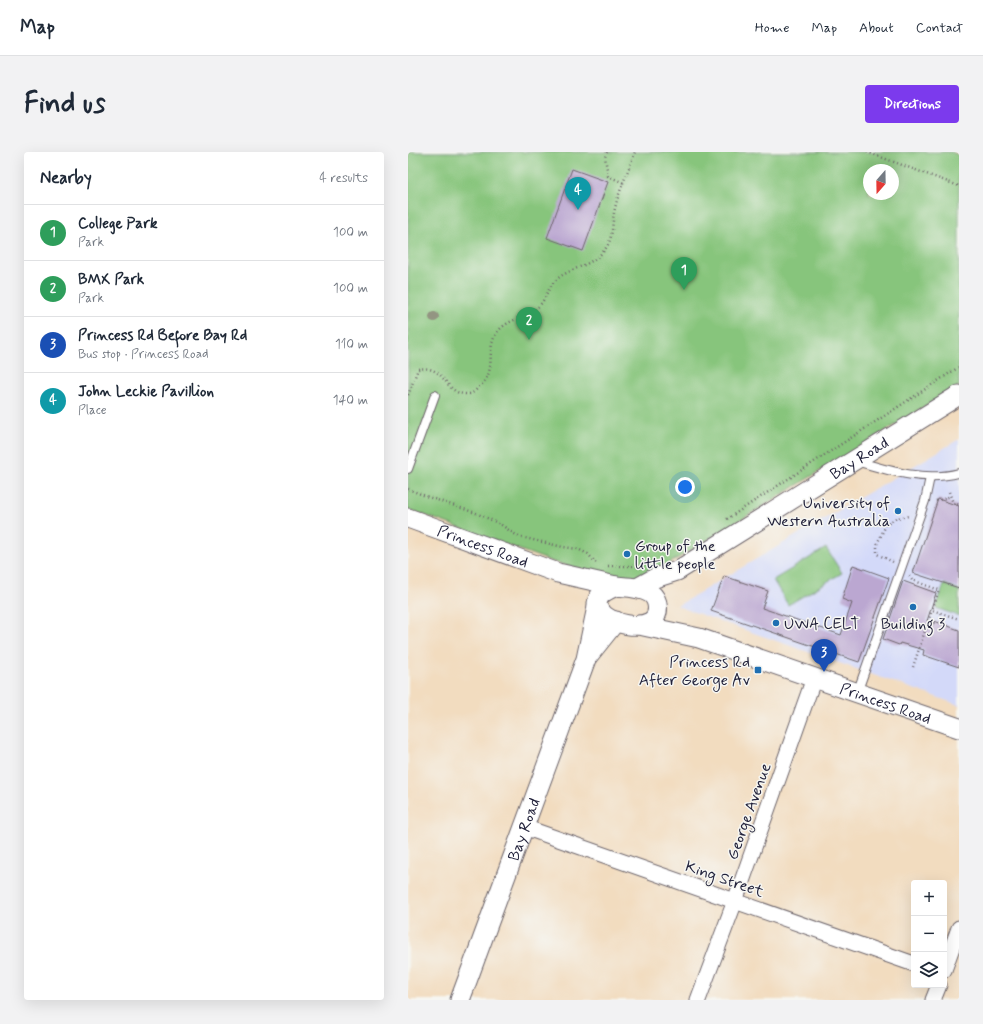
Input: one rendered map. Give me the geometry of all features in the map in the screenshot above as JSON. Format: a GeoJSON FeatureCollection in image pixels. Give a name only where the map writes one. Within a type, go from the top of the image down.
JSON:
{"type":"FeatureCollection","features":[{"type":"Feature","properties":{"kind":"street","name":"Bay Road"},"geometry":{"type":"LineString","coordinates":[[637,588],[655,578],[677,571],[959,395]]}},
{"type":"Feature","properties":{"kind":"street","name":"Princess Road"},"geometry":{"type":"LineString","coordinates":[[408,518],[558,573],[616,586]]}},
{"type":"Feature","properties":{"kind":"street","name":"Bay Road"},"geometry":{"type":"LineString","coordinates":[[656,608],[664,588],[677,571]]}},
{"type":"Feature","properties":{"kind":"street","name":"Princess Road"},"geometry":{"type":"LineString","coordinates":[[558,573],[596,604]]}},
{"type":"Feature","properties":{"kind":"street"},"geometry":{"type":"LineString","coordinates":[[616,586],[637,588],[650,593],[656,608],[651,622],[639,626],[628,625],[606,616],[596,604],[602,592],[616,586]]}},
{"type":"Feature","properties":{"kind":"street","name":"Bay Road"},"geometry":{"type":"LineString","coordinates":[[460,1000],[586,659],[596,604]]}},
{"type":"Feature","properties":{"kind":"street","name":"Princess Road"},"geometry":{"type":"LineString","coordinates":[[656,608],[699,638]]}},
{"type":"Feature","properties":{"kind":"street","name":"Bay Road"},"geometry":{"type":"LineString","coordinates":[[586,659],[616,621]]}},
{"type":"Feature","properties":{"kind":"street","name":"Princess Road"},"geometry":{"type":"LineString","coordinates":[[639,626],[699,638],[959,728]]}},
{"type":"Feature","properties":{"kind":"street","name":"George Avenue"},"geometry":{"type":"LineString","coordinates":[[698,1000],[735,901],[814,678]]}},
{"type":"Feature","properties":{"kind":"street","name":"King Street"},"geometry":{"type":"LineString","coordinates":[[524,827],[911,963]]}},
{"type":"Feature","properties":{"kind":"street"},"geometry":{"type":"LineString","coordinates":[[947,962],[959,928]]}},
{"type":"Feature","properties":{"kind":"street"},"geometry":{"type":"LineString","coordinates":[[933,1000],[938,988]]}},
{"type":"Feature","properties":{"kind":"lane"},"geometry":{"type":"LineString","coordinates":[[408,469],[435,395]]}},
{"type":"Feature","properties":{"kind":"lane"},"geometry":{"type":"LineString","coordinates":[[854,460],[898,472],[930,477],[959,473]]}},
{"type":"Feature","properties":{"kind":"lane"},"geometry":{"type":"LineString","coordinates":[[857,693],[920,517],[930,477]]}},
{"type":"Feature","properties":{"kind":"path"},"geometry":{"type":"LineString","coordinates":[[607,152],[605,158],[608,176],[624,183]]}},
{"type":"Feature","properties":{"kind":"path"},"geometry":{"type":"LineString","coordinates":[[408,396],[418,369],[426,368],[441,375],[453,390],[462,394],[472,394],[485,382],[490,370],[491,350],[496,335],[506,324],[524,316],[539,306],[555,281],[568,272],[590,263],[606,248],[611,238],[614,212],[634,152]]}},
{"type":"Feature","properties":{"kind":"path"},"geometry":{"type":"LineString","coordinates":[[867,152],[959,186]]}},
{"type":"Feature","properties":{"kind":"path"},"geometry":{"type":"LineString","coordinates":[[724,521],[959,366]]}},
{"type":"Feature","properties":{"kind":"path"},"geometry":{"type":"LineString","coordinates":[[408,489],[476,513],[525,538],[578,549],[588,554],[599,566]]}},
{"type":"Feature","properties":{"kind":"path"},"geometry":{"type":"LineString","coordinates":[[949,492],[953,502],[959,504]]}},
{"type":"Feature","properties":{"kind":"path"},"geometry":{"type":"LineString","coordinates":[[913,667],[939,590],[912,580],[902,567],[877,554],[876,544],[886,525],[896,518],[907,516],[920,517]]}},
{"type":"Feature","properties":{"kind":"path"},"geometry":{"type":"LineString","coordinates":[[605,566],[646,566]]}},
{"type":"Feature","properties":{"kind":"path"},"geometry":{"type":"LineString","coordinates":[[932,610],[959,619]]}},
{"type":"Feature","properties":{"kind":"shaded area","name":"University of Western Australia"},"geometry":{"type":"Polygon","coordinates":[[[959,439],[959,705],[677,606],[951,444],[959,439]]]}},
{"type":"Feature","properties":{"kind":"green space"},"geometry":{"type":"Polygon","coordinates":[[[408,152],[951,152],[959,155],[959,386],[657,571],[632,582],[553,562],[408,509],[408,152]]]}},
{"type":"Feature","properties":{"kind":"green space"},"geometry":{"type":"Polygon","coordinates":[[[826,548],[842,573],[788,605],[773,580],[826,548]]]}},
{"type":"Feature","properties":{"kind":"green space"},"geometry":{"type":"Polygon","coordinates":[[[944,584],[959,590],[959,616],[936,608],[944,584]]]}},
{"type":"Feature","properties":{"kind":"building"},"geometry":{"type":"Polygon","coordinates":[[[572,169],[608,182],[583,251],[547,238],[572,169]]]}},
{"type":"Feature","properties":{"kind":"building"},"geometry":{"type":"Polygon","coordinates":[[[938,499],[959,506],[959,588],[913,573],[938,499]]]}},
{"type":"Feature","properties":{"kind":"building","name":"UWA CELT"},"geometry":{"type":"Polygon","coordinates":[[[853,565],[889,578],[859,662],[711,611],[724,576],[768,591],[762,608],[841,635],[852,603],[842,599],[853,565]]]}},
{"type":"Feature","properties":{"kind":"building","name":"Building 3"},"geometry":{"type":"Polygon","coordinates":[[[903,581],[936,593],[927,621],[934,624],[934,621],[959,630],[959,667],[923,655],[924,650],[900,643],[899,645],[883,639],[903,581]]]}},
{"type":"Feature","properties":{"kind":"place","name":"John Leckie Pavillion"},"geometry":{"type":"Point","coordinates":[578,210]}},
{"type":"Feature","properties":{"kind":"place","name":"College Park"},"geometry":{"type":"Point","coordinates":[684,290]}},
{"type":"Feature","properties":{"kind":"place","name":"BMX Park"},"geometry":{"type":"Point","coordinates":[529,340]}},
{"type":"Feature","properties":{"kind":"place","name":"University of Western Australia"},"geometry":{"type":"Point","coordinates":[898,511]}},
{"type":"Feature","properties":{"kind":"place","name":"Group of the little people"},"geometry":{"type":"Point","coordinates":[627,554]}},
{"type":"Feature","properties":{"kind":"place","name":"Building 3"},"geometry":{"type":"Point","coordinates":[913,607]}},
{"type":"Feature","properties":{"kind":"place","name":"UWA CELT"},"geometry":{"type":"Point","coordinates":[776,623]}},
{"type":"Feature","properties":{"kind":"place","name":"Princess Rd After George Av"},"geometry":{"type":"Point","coordinates":[758,670]}},
{"type":"Feature","properties":{"kind":"place","name":"Princess Rd Before Bay Rd"},"geometry":{"type":"Point","coordinates":[824,672]}}]}
